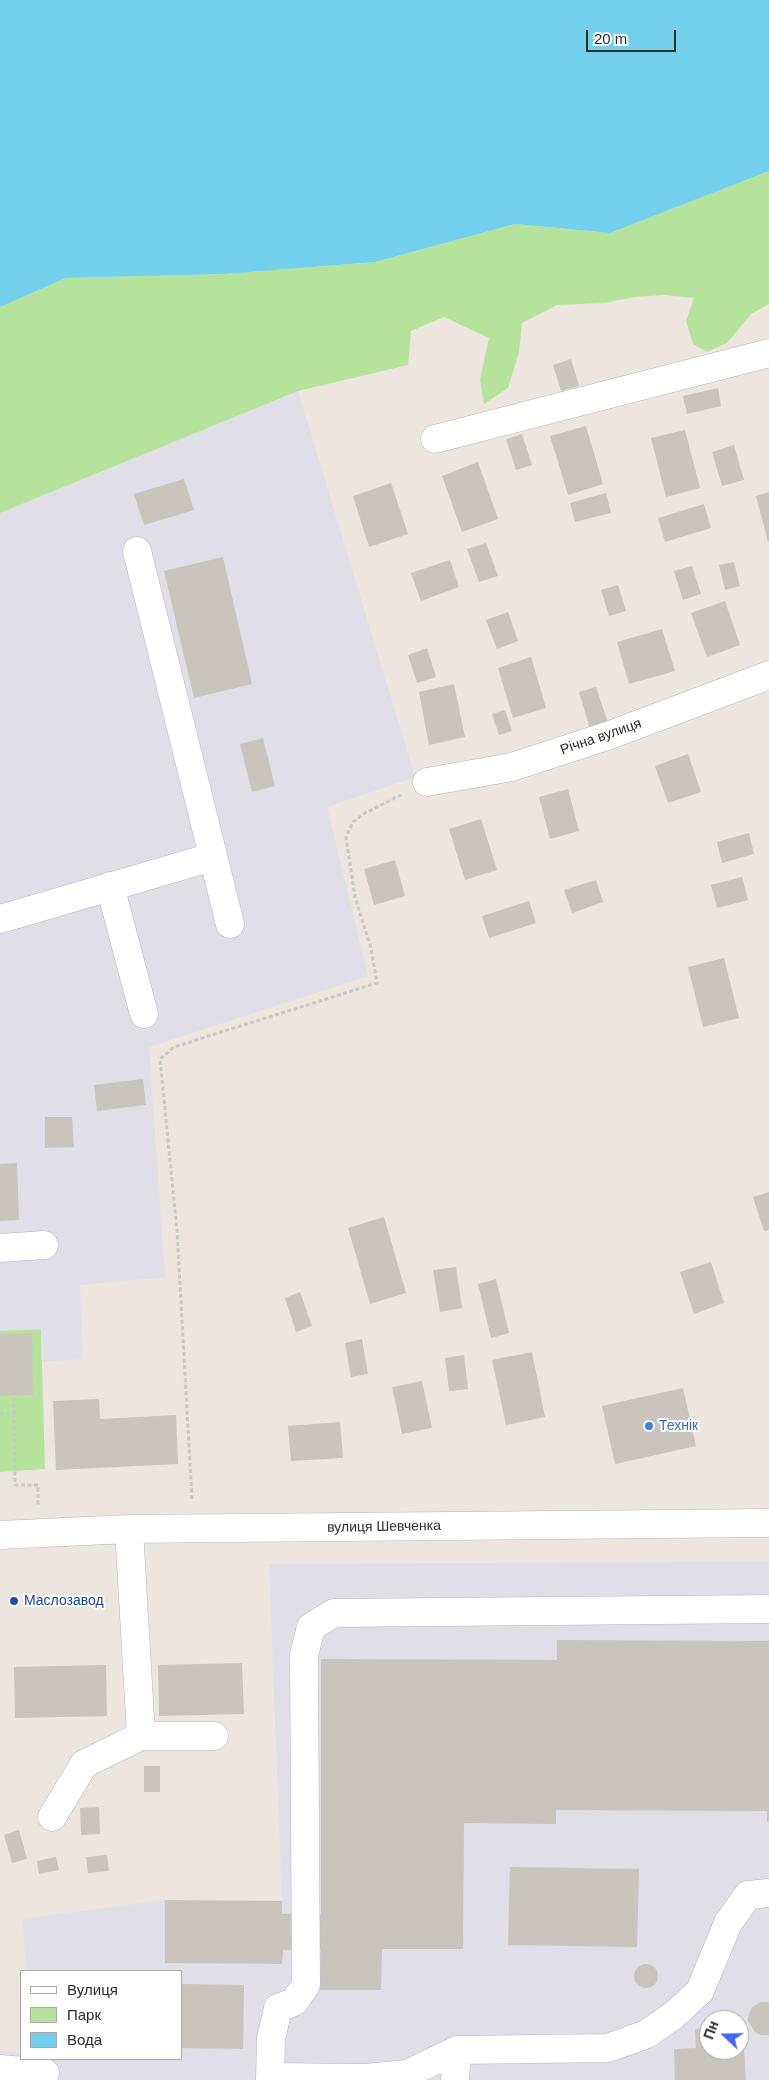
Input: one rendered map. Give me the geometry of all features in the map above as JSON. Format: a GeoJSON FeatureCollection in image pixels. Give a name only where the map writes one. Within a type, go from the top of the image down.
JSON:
{"type":"FeatureCollection","features":[{"type":"Feature","properties":{"kind":"street"},"geometry":{"type":"LineString","coordinates":[[435,439],[769,352]]}},
{"type":"Feature","properties":{"kind":"street"},"geometry":{"type":"LineString","coordinates":[[137,552],[230,924]]}},
{"type":"Feature","properties":{"kind":"street","name":"Річна вулиця"},"geometry":{"type":"LineString","coordinates":[[427,782],[512,767],[610,734],[769,675]]}},
{"type":"Feature","properties":{"kind":"street"},"geometry":{"type":"LineString","coordinates":[[0,918],[212,857]]}},
{"type":"Feature","properties":{"kind":"street"},"geometry":{"type":"LineString","coordinates":[[110,886],[144,1014]]}},
{"type":"Feature","properties":{"kind":"street"},"geometry":{"type":"LineString","coordinates":[[0,1248],[44,1245]]}},
{"type":"Feature","properties":{"kind":"street","name":"вулиця Шевченка"},"geometry":{"type":"LineString","coordinates":[[0,1535],[129,1529],[769,1523]]}},
{"type":"Feature","properties":{"kind":"street"},"geometry":{"type":"LineString","coordinates":[[129,1529],[141,1736]]}},
{"type":"Feature","properties":{"kind":"street"},"geometry":{"type":"LineString","coordinates":[[769,1609],[334,1613],[311,1627],[304,1655],[306,1985],[294,2002],[278,2008],[271,2039],[270,2079],[366,2078],[407,2074],[457,2050],[608,2048],[647,2034],[674,2015],[700,1990],[728,1923],[748,1894],[769,1893]]}},
{"type":"Feature","properties":{"kind":"street"},"geometry":{"type":"LineString","coordinates":[[52,1817],[84,1764],[141,1736],[214,1736]]}},
{"type":"Feature","properties":{"kind":"street"},"geometry":{"type":"LineString","coordinates":[[455,2080],[457,2050]]}},
{"type":"Feature","properties":{"kind":"street"},"geometry":{"type":"LineString","coordinates":[[0,2069],[45,2073]]}},
{"type":"Feature","properties":{"kind":"path"},"geometry":{"type":"LineString","coordinates":[[194,1529],[177,1231],[160,1059],[174,1047],[377,983],[370,948],[354,897],[346,837],[353,822],[365,813],[427,782]]}},
{"type":"Feature","properties":{"kind":"path"},"geometry":{"type":"LineString","coordinates":[[14,1396],[15,1485],[38,1485],[37,1534]]}},
{"type":"Feature","properties":{"kind":"path"},"geometry":{"type":"LineString","coordinates":[[0,1414],[14,1414]]}},
{"type":"Feature","properties":{"kind":"shaded area"},"geometry":{"type":"Polygon","coordinates":[[[298,391],[415,777],[327,807],[368,976],[149,1047],[165,1277],[80,1285],[83,1359],[43,1362],[41,1329],[0,1331],[0,513],[298,391]]]}},
{"type":"Feature","properties":{"kind":"shaded area"},"geometry":{"type":"Polygon","coordinates":[[[769,1562],[769,2080],[0,2080],[0,2051],[20,2053],[20,2060],[182,2060],[182,1970],[27,1970],[22,1919],[165,1900],[282,1901],[269,1564],[769,1562]]]}},
{"type":"Feature","properties":{"kind":"green space"},"geometry":{"type":"Polygon","coordinates":[[[769,171],[769,304],[751,314],[727,343],[707,352],[693,344],[686,321],[694,298],[665,295],[634,297],[604,303],[557,305],[522,323],[519,352],[508,388],[484,404],[480,379],[489,338],[444,317],[411,331],[408,365],[298,391],[0,513],[0,307],[66,278],[225,274],[375,262],[515,224],[610,233],[769,171]]]}},
{"type":"Feature","properties":{"kind":"green space"},"geometry":{"type":"Polygon","coordinates":[[[41,1329],[45,1469],[0,1472],[0,1331],[41,1329]]]}},
{"type":"Feature","properties":{"kind":"water"},"geometry":{"type":"Polygon","coordinates":[[[0,0],[769,0],[769,171],[610,233],[515,224],[375,262],[225,274],[66,278],[0,307],[0,0]]]}},
{"type":"Feature","properties":{"kind":"building"},"geometry":{"type":"Polygon","coordinates":[[[571,359],[579,386],[561,391],[553,365],[571,359]]]}},
{"type":"Feature","properties":{"kind":"building"},"geometry":{"type":"Polygon","coordinates":[[[718,388],[721,406],[687,414],[683,396],[718,388]]]}},
{"type":"Feature","properties":{"kind":"building"},"geometry":{"type":"Polygon","coordinates":[[[586,426],[603,484],[568,495],[550,436],[586,426]]]}},
{"type":"Feature","properties":{"kind":"building"},"geometry":{"type":"Polygon","coordinates":[[[685,430],[700,488],[666,497],[651,438],[685,430]]]}},
{"type":"Feature","properties":{"kind":"building"},"geometry":{"type":"Polygon","coordinates":[[[522,434],[532,465],[516,470],[506,439],[522,434]]]}},
{"type":"Feature","properties":{"kind":"building"},"geometry":{"type":"Polygon","coordinates":[[[734,445],[744,480],[722,486],[712,452],[734,445]]]}},
{"type":"Feature","properties":{"kind":"building"},"geometry":{"type":"Polygon","coordinates":[[[478,462],[498,519],[462,532],[442,476],[478,462]]]}},
{"type":"Feature","properties":{"kind":"building"},"geometry":{"type":"Polygon","coordinates":[[[184,479],[194,510],[144,525],[134,494],[184,479]]]}},
{"type":"Feature","properties":{"kind":"building"},"geometry":{"type":"Polygon","coordinates":[[[391,483],[408,534],[369,547],[353,496],[391,483]]]}},
{"type":"Feature","properties":{"kind":"building"},"geometry":{"type":"Polygon","coordinates":[[[769,492],[769,542],[768,542],[756,496],[769,492]]]}},
{"type":"Feature","properties":{"kind":"building"},"geometry":{"type":"Polygon","coordinates":[[[606,493],[611,513],[575,522],[570,503],[606,493]]]}},
{"type":"Feature","properties":{"kind":"building"},"geometry":{"type":"Polygon","coordinates":[[[704,504],[711,528],[665,542],[658,518],[704,504]]]}},
{"type":"Feature","properties":{"kind":"building"},"geometry":{"type":"Polygon","coordinates":[[[486,543],[498,576],[479,582],[467,549],[486,543]]]}},
{"type":"Feature","properties":{"kind":"building"},"geometry":{"type":"Polygon","coordinates":[[[223,557],[252,684],[194,698],[164,571],[223,557]]]}},
{"type":"Feature","properties":{"kind":"building"},"geometry":{"type":"Polygon","coordinates":[[[450,560],[459,587],[421,601],[411,573],[450,560]]]}},
{"type":"Feature","properties":{"kind":"building"},"geometry":{"type":"Polygon","coordinates":[[[734,562],[740,586],[725,590],[719,565],[734,562]]]}},
{"type":"Feature","properties":{"kind":"building"},"geometry":{"type":"Polygon","coordinates":[[[692,566],[701,594],[683,600],[674,571],[692,566]]]}},
{"type":"Feature","properties":{"kind":"building"},"geometry":{"type":"Polygon","coordinates":[[[618,585],[626,611],[609,616],[601,590],[618,585]]]}},
{"type":"Feature","properties":{"kind":"building"},"geometry":{"type":"Polygon","coordinates":[[[725,601],[740,645],[707,657],[691,613],[725,601]]]}},
{"type":"Feature","properties":{"kind":"building"},"geometry":{"type":"Polygon","coordinates":[[[508,612],[518,641],[497,649],[486,620],[508,612]]]}},
{"type":"Feature","properties":{"kind":"building"},"geometry":{"type":"Polygon","coordinates":[[[662,629],[675,671],[629,684],[617,642],[662,629]]]}},
{"type":"Feature","properties":{"kind":"building"},"geometry":{"type":"Polygon","coordinates":[[[427,648],[436,677],[417,683],[408,655],[427,648]]]}},
{"type":"Feature","properties":{"kind":"building"},"geometry":{"type":"Polygon","coordinates":[[[531,657],[546,708],[513,718],[498,668],[531,657]]]}},
{"type":"Feature","properties":{"kind":"building"},"geometry":{"type":"Polygon","coordinates":[[[454,684],[465,737],[429,745],[419,692],[454,684]]]}},
{"type":"Feature","properties":{"kind":"building"},"geometry":{"type":"Polygon","coordinates":[[[596,687],[608,723],[590,729],[579,692],[596,687]]]}},
{"type":"Feature","properties":{"kind":"building"},"geometry":{"type":"Polygon","coordinates":[[[505,710],[512,731],[499,735],[492,714],[505,710]]]}},
{"type":"Feature","properties":{"kind":"building"},"geometry":{"type":"Polygon","coordinates":[[[263,738],[275,786],[252,792],[240,744],[263,738]]]}},
{"type":"Feature","properties":{"kind":"building"},"geometry":{"type":"Polygon","coordinates":[[[688,754],[701,792],[668,803],[655,766],[688,754]]]}},
{"type":"Feature","properties":{"kind":"building"},"geometry":{"type":"Polygon","coordinates":[[[568,789],[579,831],[550,839],[539,797],[568,789]]]}},
{"type":"Feature","properties":{"kind":"building"},"geometry":{"type":"Polygon","coordinates":[[[481,819],[497,870],[465,880],[449,829],[481,819]]]}},
{"type":"Feature","properties":{"kind":"building"},"geometry":{"type":"Polygon","coordinates":[[[749,833],[754,854],[722,863],[717,842],[749,833]]]}},
{"type":"Feature","properties":{"kind":"building"},"geometry":{"type":"Polygon","coordinates":[[[395,860],[405,896],[374,905],[364,869],[395,860]]]}},
{"type":"Feature","properties":{"kind":"building"},"geometry":{"type":"Polygon","coordinates":[[[742,877],[748,900],[717,908],[711,885],[742,877]]]}},
{"type":"Feature","properties":{"kind":"building"},"geometry":{"type":"Polygon","coordinates":[[[596,880],[603,902],[572,913],[564,890],[596,880]]]}},
{"type":"Feature","properties":{"kind":"building"},"geometry":{"type":"Polygon","coordinates":[[[529,901],[536,923],[489,938],[482,916],[529,901]]]}},
{"type":"Feature","properties":{"kind":"building"},"geometry":{"type":"Polygon","coordinates":[[[724,958],[739,1018],[703,1027],[688,967],[724,958]]]}},
{"type":"Feature","properties":{"kind":"building"},"geometry":{"type":"Polygon","coordinates":[[[143,1079],[146,1105],[97,1111],[94,1085],[143,1079]]]}},
{"type":"Feature","properties":{"kind":"building"},"geometry":{"type":"Polygon","coordinates":[[[45,1117],[72,1117],[74,1147],[45,1148],[45,1117]]]}},
{"type":"Feature","properties":{"kind":"building"},"geometry":{"type":"Polygon","coordinates":[[[17,1163],[19,1220],[0,1221],[0,1164],[17,1163]]]}},
{"type":"Feature","properties":{"kind":"building"},"geometry":{"type":"Polygon","coordinates":[[[769,1192],[769,1230],[764,1231],[753,1197],[769,1192]]]}},
{"type":"Feature","properties":{"kind":"building"},"geometry":{"type":"Polygon","coordinates":[[[384,1217],[406,1293],[370,1304],[348,1228],[384,1217]]]}},
{"type":"Feature","properties":{"kind":"building"},"geometry":{"type":"Polygon","coordinates":[[[711,1262],[724,1303],[694,1314],[680,1272],[711,1262]]]}},
{"type":"Feature","properties":{"kind":"building"},"geometry":{"type":"Polygon","coordinates":[[[456,1267],[462,1308],[440,1312],[433,1270],[456,1267]]]}},
{"type":"Feature","properties":{"kind":"building"},"geometry":{"type":"Polygon","coordinates":[[[496,1279],[509,1333],[491,1338],[478,1284],[496,1279]]]}},
{"type":"Feature","properties":{"kind":"building"},"geometry":{"type":"Polygon","coordinates":[[[300,1292],[312,1326],[296,1332],[285,1298],[300,1292]]]}},
{"type":"Feature","properties":{"kind":"building"},"geometry":{"type":"Polygon","coordinates":[[[0,1334],[32,1334],[33,1395],[0,1396],[0,1334]]]}},
{"type":"Feature","properties":{"kind":"building"},"geometry":{"type":"Polygon","coordinates":[[[362,1339],[368,1374],[351,1377],[345,1343],[362,1339]]]}},
{"type":"Feature","properties":{"kind":"building"},"geometry":{"type":"Polygon","coordinates":[[[532,1352],[545,1417],[506,1425],[492,1360],[532,1352]]]}},
{"type":"Feature","properties":{"kind":"building"},"geometry":{"type":"Polygon","coordinates":[[[464,1355],[468,1389],[449,1391],[445,1358],[464,1355]]]}},
{"type":"Feature","properties":{"kind":"building"},"geometry":{"type":"Polygon","coordinates":[[[422,1381],[432,1428],[402,1434],[392,1387],[422,1381]]]}},
{"type":"Feature","properties":{"kind":"building","name":"Технік"},"geometry":{"type":"Polygon","coordinates":[[[683,1388],[696,1446],[615,1464],[602,1406],[683,1388]]]}},
{"type":"Feature","properties":{"kind":"building"},"geometry":{"type":"Polygon","coordinates":[[[99,1399],[100,1419],[176,1415],[178,1464],[56,1470],[53,1401],[99,1399]]]}},
{"type":"Feature","properties":{"kind":"building"},"geometry":{"type":"Polygon","coordinates":[[[340,1422],[343,1458],[291,1461],[288,1426],[340,1422]]]}},
{"type":"Feature","properties":{"kind":"building"},"geometry":{"type":"Polygon","coordinates":[[[557,1640],[769,1641],[769,1822],[767,1822],[767,1811],[556,1810],[556,1824],[464,1823],[463,1949],[382,1949],[381,1990],[320,1990],[321,1949],[283,1950],[282,1964],[165,1963],[165,1900],[282,1901],[282,1914],[321,1914],[321,1659],[557,1660],[557,1640]]]}},
{"type":"Feature","properties":{"kind":"building"},"geometry":{"type":"Polygon","coordinates":[[[242,1663],[244,1714],[159,1716],[158,1665],[242,1663]]]}},
{"type":"Feature","properties":{"kind":"building"},"geometry":{"type":"Polygon","coordinates":[[[106,1665],[107,1716],[15,1718],[14,1667],[106,1665]]]}},
{"type":"Feature","properties":{"kind":"building"},"geometry":{"type":"Polygon","coordinates":[[[144,1766],[160,1766],[160,1792],[144,1792],[144,1766]]]}},
{"type":"Feature","properties":{"kind":"building"},"geometry":{"type":"Polygon","coordinates":[[[99,1807],[100,1834],[81,1835],[80,1808],[99,1807]]]}},
{"type":"Feature","properties":{"kind":"building"},"geometry":{"type":"Polygon","coordinates":[[[19,1830],[27,1859],[12,1863],[4,1835],[19,1830]]]}},
{"type":"Feature","properties":{"kind":"building"},"geometry":{"type":"Polygon","coordinates":[[[107,1855],[109,1871],[88,1873],[86,1857],[107,1855]]]}},
{"type":"Feature","properties":{"kind":"building"},"geometry":{"type":"Polygon","coordinates":[[[56,1857],[59,1870],[39,1874],[37,1861],[56,1857]]]}},
{"type":"Feature","properties":{"kind":"building"},"geometry":{"type":"Polygon","coordinates":[[[510,1867],[639,1869],[637,1947],[508,1945],[510,1867]]]}},
{"type":"Feature","properties":{"kind":"building"},"geometry":{"type":"Polygon","coordinates":[[[646,1964],[651,1965],[657,1971],[657,1981],[651,1987],[646,1988],[641,1987],[635,1981],[634,1976],[635,1971],[641,1965],[646,1964]]]}},
{"type":"Feature","properties":{"kind":"building"},"geometry":{"type":"Polygon","coordinates":[[[182,1984],[244,1985],[243,2049],[182,2048],[182,1984]]]}},
{"type":"Feature","properties":{"kind":"building"},"geometry":{"type":"Polygon","coordinates":[[[760,2002],[769,2002],[769,2035],[761,2035],[755,2032],[749,2023],[749,2014],[752,2007],[760,2002]]]}},
{"type":"Feature","properties":{"kind":"building"},"geometry":{"type":"Polygon","coordinates":[[[695,2029],[699,2029],[699,2060],[745,2060],[746,2080],[675,2080],[674,2049],[696,2048],[695,2029]]]}},
{"type":"Feature","properties":{"kind":"place","name":"Технік"},"geometry":{"type":"Point","coordinates":[649,1426]}},
{"type":"Feature","properties":{"kind":"place","name":"Маслозавод"},"geometry":{"type":"Point","coordinates":[14,1601]}}]}
